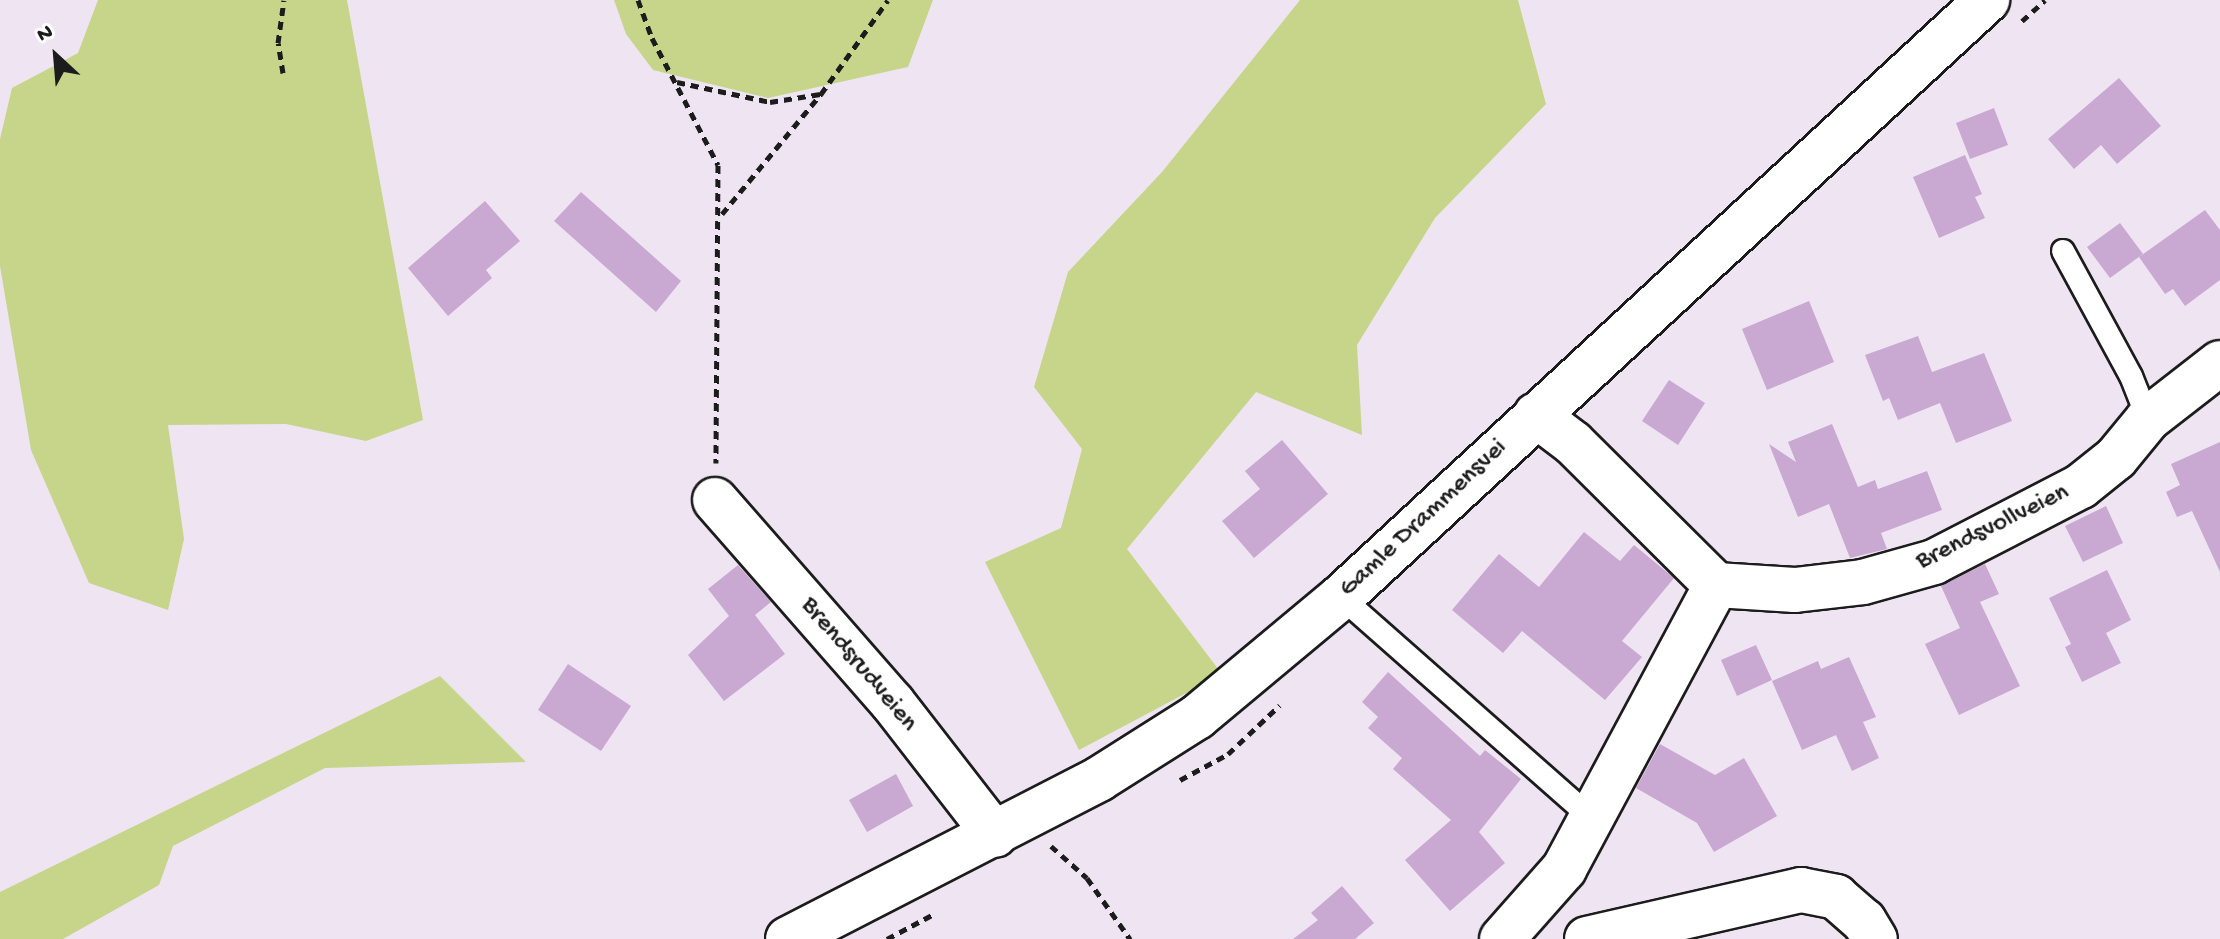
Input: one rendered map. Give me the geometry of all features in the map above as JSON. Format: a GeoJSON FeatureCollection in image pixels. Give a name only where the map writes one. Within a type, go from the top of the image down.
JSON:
{"type":"FeatureCollection","features":[{"type":"Feature","properties":{"kind":"street","name":"Gamle Drammensvei"},"geometry":{"type":"LineString","coordinates":[[815,933],[1009,828],[1197,717],[1341,597],[1987,0]]}},
{"type":"Feature","properties":{"kind":"street","name":"Brendsvollveien"},"geometry":{"type":"LineString","coordinates":[[1716,585],[1795,590],[1863,582],[1934,562],[2081,486],[2116,458],[2148,419],[2220,363]]}},
{"type":"Feature","properties":{"kind":"street"},"geometry":{"type":"LineString","coordinates":[[1502,939],[1564,869],[1716,585],[1573,443],[1536,415]]}},
{"type":"Feature","properties":{"kind":"street","name":"Brendsrudveien"},"geometry":{"type":"LineString","coordinates":[[715,500],[892,702],[1009,828]]}},
{"type":"Feature","properties":{"kind":"street"},"geometry":{"type":"LineString","coordinates":[[1587,939],[1801,890],[1836,897],[1864,921],[1875,939]]}},
{"type":"Feature","properties":{"kind":"lane"},"geometry":{"type":"LineString","coordinates":[[2063,251],[2131,376],[2148,419]]}},
{"type":"Feature","properties":{"kind":"lane"},"geometry":{"type":"LineString","coordinates":[[1341,597],[1592,818]]}},
{"type":"Feature","properties":{"kind":"path"},"geometry":{"type":"LineString","coordinates":[[283,73],[278,43],[284,0]]}},
{"type":"Feature","properties":{"kind":"path"},"geometry":{"type":"LineString","coordinates":[[638,0],[718,165],[721,215],[715,500]]}},
{"type":"Feature","properties":{"kind":"path"},"geometry":{"type":"LineString","coordinates":[[721,215],[821,94],[888,0]]}},
{"type":"Feature","properties":{"kind":"path"},"geometry":{"type":"LineString","coordinates":[[676,81],[770,102],[821,94]]}},
{"type":"Feature","properties":{"kind":"path"},"geometry":{"type":"LineString","coordinates":[[1009,828],[1087,878],[1130,939]]}},
{"type":"Feature","properties":{"kind":"green space"},"geometry":{"type":"Polygon","coordinates":[[[98,0],[347,0],[423,420],[366,441],[286,424],[168,425],[184,539],[168,610],[89,583],[31,450],[0,266],[0,139],[12,88],[78,53],[98,0]]]}},
{"type":"Feature","properties":{"kind":"green space"},"geometry":{"type":"Polygon","coordinates":[[[614,0],[933,0],[908,67],[768,98],[653,70],[626,34],[614,0]]]}},
{"type":"Feature","properties":{"kind":"green space"},"geometry":{"type":"Polygon","coordinates":[[[1300,0],[1518,0],[1546,104],[1435,218],[1357,345],[1362,435],[1256,392],[1127,549],[1222,674],[1079,750],[985,562],[1061,528],[1082,449],[1034,387],[1068,272],[1162,172],[1300,0]]]}},
{"type":"Feature","properties":{"kind":"green space"},"geometry":{"type":"Polygon","coordinates":[[[440,676],[526,762],[325,768],[173,846],[159,885],[63,939],[0,939],[0,892],[440,676]]]}},
{"type":"Feature","properties":{"kind":"building"},"geometry":{"type":"Polygon","coordinates":[[[2119,78],[2161,126],[2117,164],[2101,145],[2074,169],[2048,139],[2119,78]]]}},
{"type":"Feature","properties":{"kind":"building"},"geometry":{"type":"Polygon","coordinates":[[[1994,108],[2008,145],[1970,159],[1956,123],[1994,108]]]}},
{"type":"Feature","properties":{"kind":"building"},"geometry":{"type":"Polygon","coordinates":[[[1965,155],[1982,194],[1975,197],[1985,218],[1939,238],[1913,177],[1965,155]]]}},
{"type":"Feature","properties":{"kind":"building"},"geometry":{"type":"Polygon","coordinates":[[[581,192],[681,281],[656,312],[554,221],[581,192]]]}},
{"type":"Feature","properties":{"kind":"building"},"geometry":{"type":"Polygon","coordinates":[[[485,201],[520,241],[486,270],[492,278],[448,316],[408,268],[485,201]]]}},
{"type":"Feature","properties":{"kind":"building"},"geometry":{"type":"Polygon","coordinates":[[[2205,210],[2220,230],[2220,280],[2185,306],[2173,289],[2165,294],[2139,257],[2205,210]]]}},
{"type":"Feature","properties":{"kind":"building"},"geometry":{"type":"Polygon","coordinates":[[[2120,223],[2143,254],[2110,278],[2087,247],[2120,223]]]}},
{"type":"Feature","properties":{"kind":"building"},"geometry":{"type":"Polygon","coordinates":[[[1809,301],[1834,362],[1767,390],[1742,329],[1809,301]]]}},
{"type":"Feature","properties":{"kind":"building"},"geometry":{"type":"Polygon","coordinates":[[[1918,336],[1932,372],[1984,353],[2012,421],[1956,443],[1940,403],[1898,420],[1889,398],[1883,401],[1865,355],[1918,336]]]}},
{"type":"Feature","properties":{"kind":"building"},"geometry":{"type":"Polygon","coordinates":[[[1669,380],[1705,403],[1678,445],[1642,421],[1669,380]]]}},
{"type":"Feature","properties":{"kind":"building"},"geometry":{"type":"Polygon","coordinates":[[[1832,424],[1858,487],[1875,480],[1878,489],[1927,471],[1942,510],[1881,533],[1887,549],[1850,558],[1829,504],[1798,517],[1769,444],[1796,462],[1788,442],[1832,424]]]}},
{"type":"Feature","properties":{"kind":"building"},"geometry":{"type":"Polygon","coordinates":[[[1282,440],[1328,494],[1254,558],[1222,521],[1260,489],[1245,471],[1282,440]]]}},
{"type":"Feature","properties":{"kind":"building"},"geometry":{"type":"Polygon","coordinates":[[[2220,442],[2220,572],[2192,511],[2177,517],[2166,492],[2180,485],[2171,464],[2220,442]]]}},
{"type":"Feature","properties":{"kind":"building"},"geometry":{"type":"Polygon","coordinates":[[[2106,506],[2123,543],[2083,562],[2065,526],[2106,506]]]}},
{"type":"Feature","properties":{"kind":"building"},"geometry":{"type":"Polygon","coordinates":[[[1584,532],[1620,561],[1634,545],[1674,578],[1622,641],[1642,657],[1605,700],[1522,631],[1503,653],[1452,610],[1499,554],[1539,587],[1584,532]]]}},
{"type":"Feature","properties":{"kind":"building"},"geometry":{"type":"Polygon","coordinates":[[[1985,564],[1999,594],[1980,602],[2020,686],[1959,715],[1925,644],[1960,628],[1941,586],[1985,564]]]}},
{"type":"Feature","properties":{"kind":"building"},"geometry":{"type":"Polygon","coordinates":[[[738,565],[771,602],[755,615],[785,654],[724,701],[688,655],[729,616],[708,589],[738,565]]]}},
{"type":"Feature","properties":{"kind":"building"},"geometry":{"type":"Polygon","coordinates":[[[2107,570],[2131,620],[2106,633],[2121,663],[2082,682],[2065,647],[2071,644],[2049,598],[2107,570]]]}},
{"type":"Feature","properties":{"kind":"building"},"geometry":{"type":"Polygon","coordinates":[[[1756,645],[1772,680],[1737,696],[1721,660],[1756,645]]]}},
{"type":"Feature","properties":{"kind":"building"},"geometry":{"type":"Polygon","coordinates":[[[1849,657],[1876,717],[1863,722],[1879,758],[1852,771],[1836,735],[1802,750],[1772,681],[1818,661],[1821,669],[1849,657]]]}},
{"type":"Feature","properties":{"kind":"building"},"geometry":{"type":"Polygon","coordinates":[[[568,664],[631,706],[601,751],[538,710],[568,664]]]}},
{"type":"Feature","properties":{"kind":"building"},"geometry":{"type":"Polygon","coordinates":[[[1388,672],[1480,756],[1485,750],[1521,779],[1479,832],[1505,863],[1450,911],[1405,860],[1451,820],[1393,769],[1402,758],[1368,728],[1378,717],[1362,702],[1388,672]]]}},
{"type":"Feature","properties":{"kind":"building"},"geometry":{"type":"Polygon","coordinates":[[[1660,744],[1715,775],[1744,758],[1777,816],[1714,852],[1697,823],[1636,788],[1660,744]]]}},
{"type":"Feature","properties":{"kind":"building"},"geometry":{"type":"Polygon","coordinates":[[[896,774],[913,806],[867,832],[849,800],[896,774]]]}},
{"type":"Feature","properties":{"kind":"building"},"geometry":{"type":"Polygon","coordinates":[[[1342,886],[1374,923],[1355,939],[1293,939],[1318,920],[1311,913],[1342,886]]]}}]}
